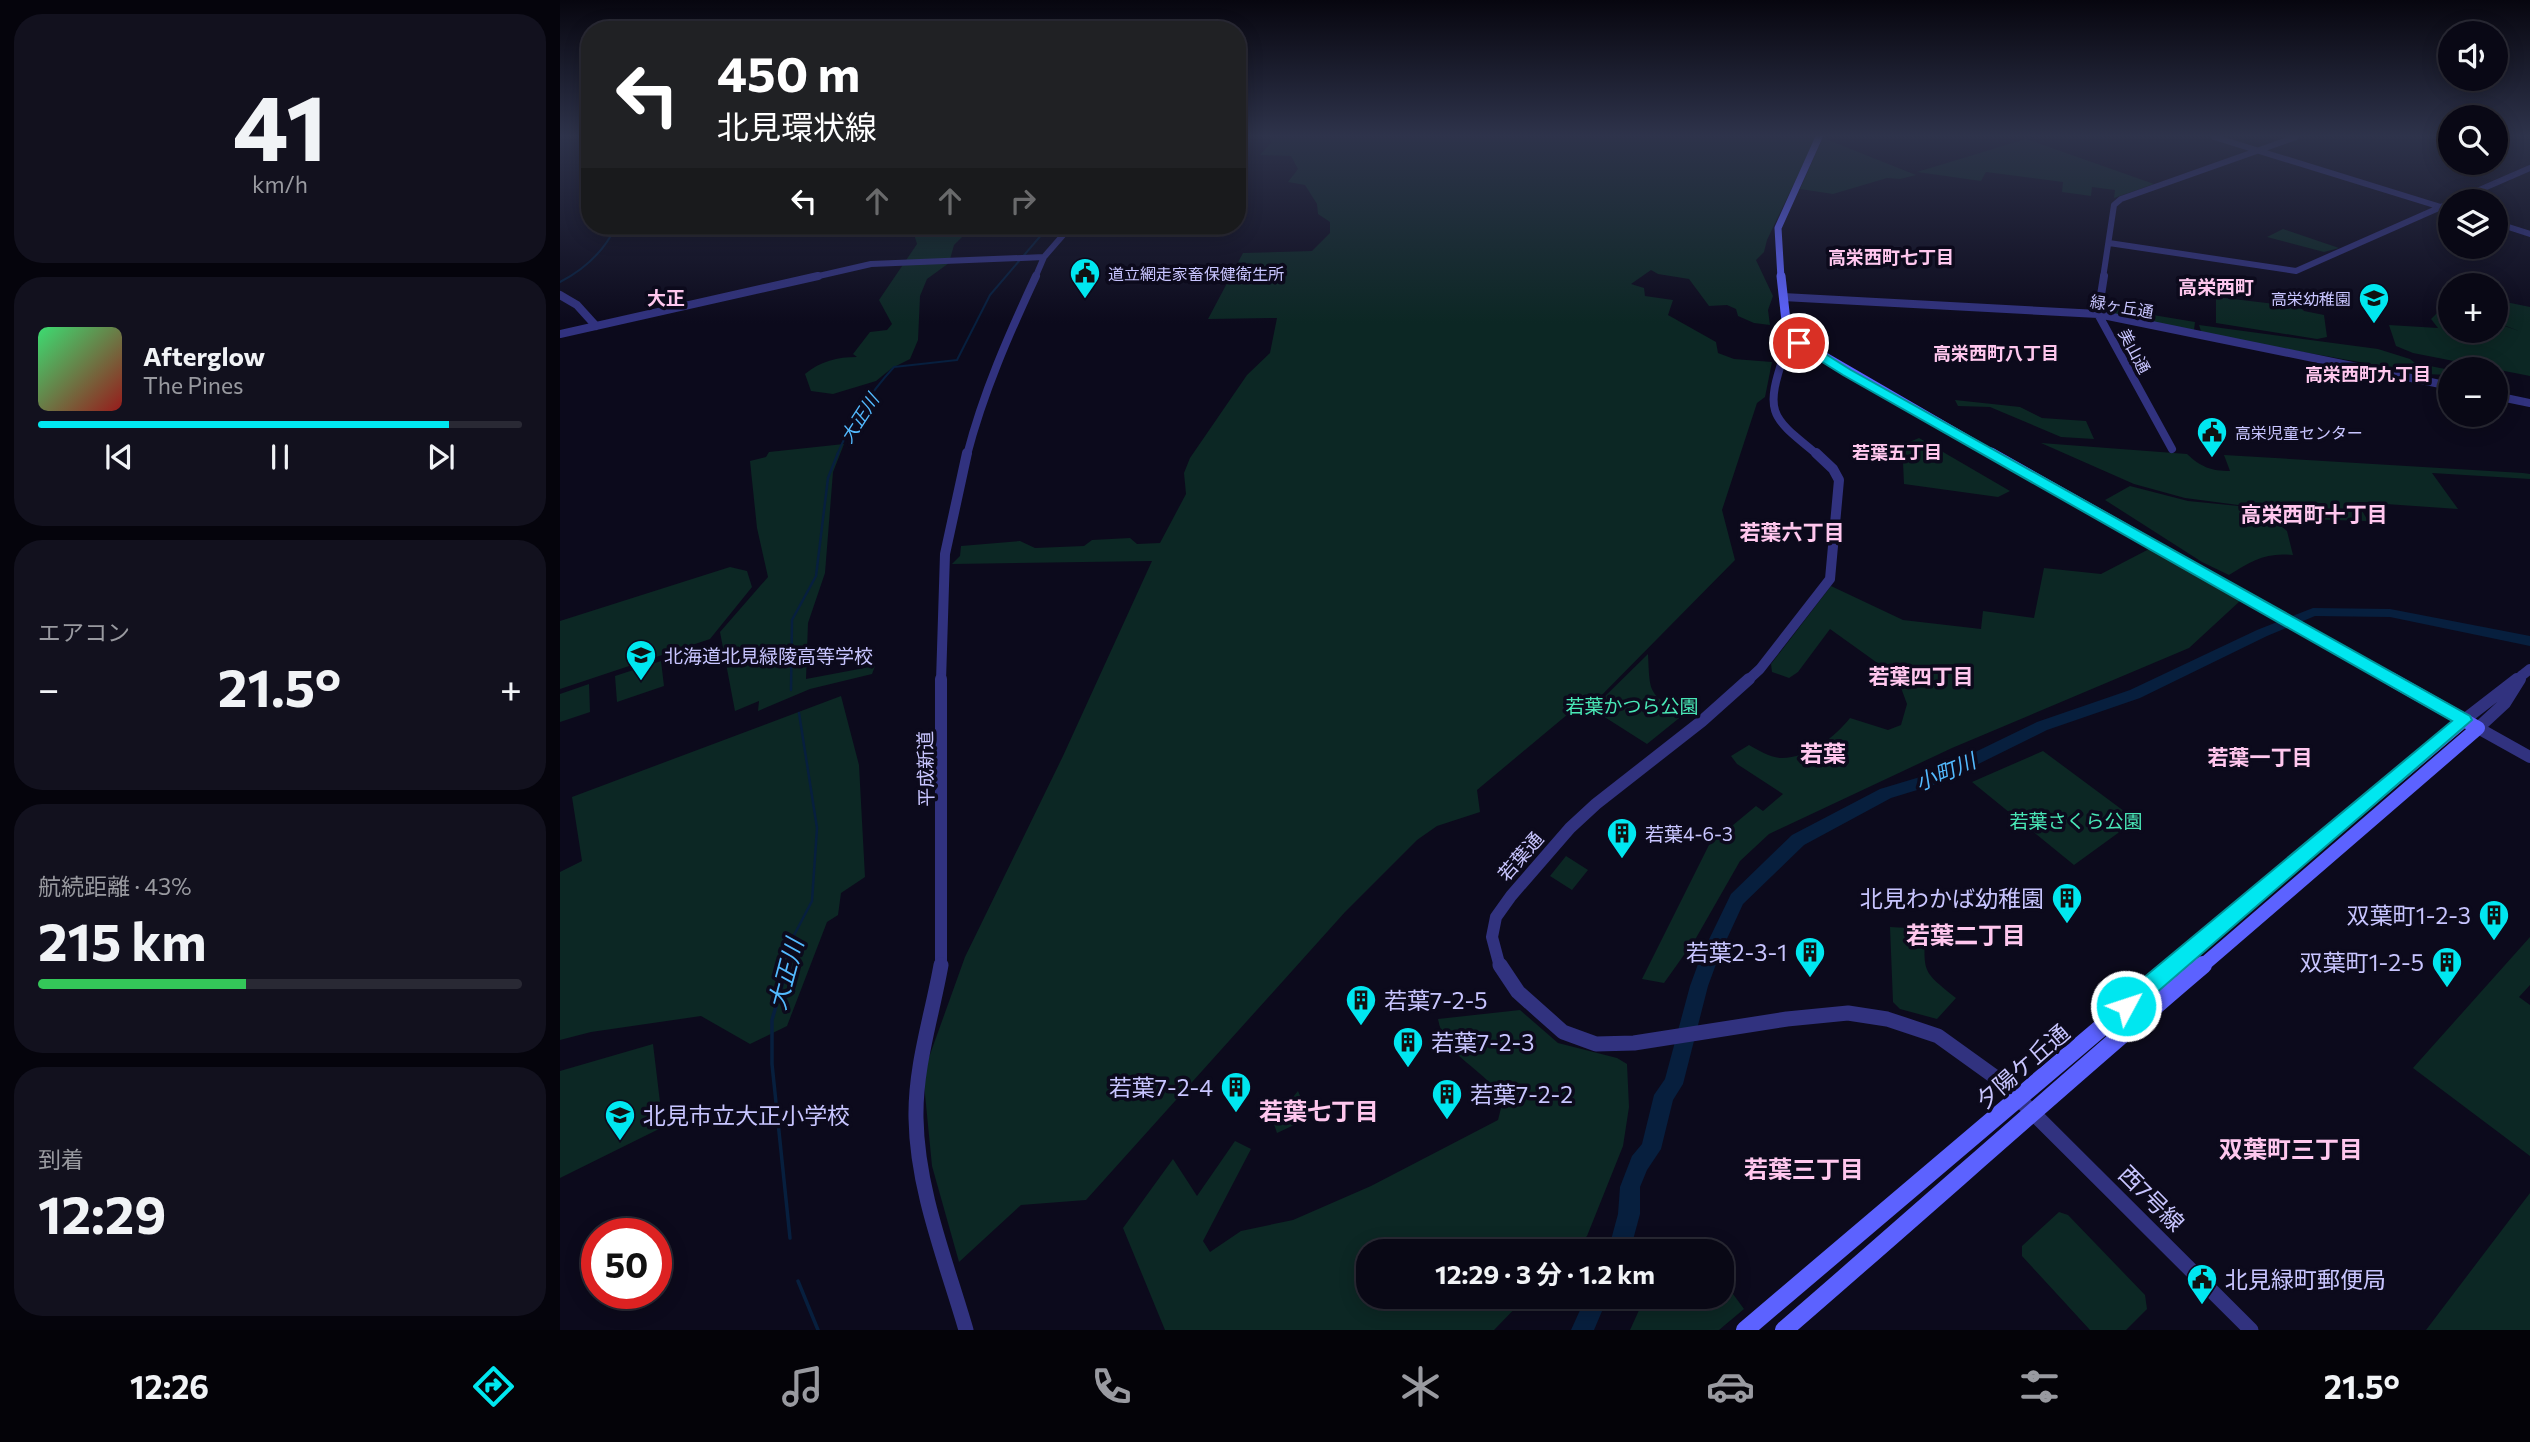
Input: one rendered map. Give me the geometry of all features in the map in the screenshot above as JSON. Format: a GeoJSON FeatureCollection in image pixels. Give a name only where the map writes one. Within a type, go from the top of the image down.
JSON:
{"type":"FeatureCollection","features":[{"type":"Feature","properties":{"kind":"main road"},"geometry":{"type":"LineString","coordinates":[[1791,199],[1778,228],[1787,330],[1799,343],[2471,724]]}},
{"type":"Feature","properties":{"kind":"main road","name":"夕陽ケ丘通"},"geometry":{"type":"LineString","coordinates":[[1745,1330],[2026,1105],[2415,785],[2471,724]]}},
{"type":"Feature","properties":{"kind":"main road","name":"夕陽ケ丘通"},"geometry":{"type":"LineString","coordinates":[[1784,1330],[1921,1212],[2026,1105]]}},
{"type":"Feature","properties":{"kind":"street","name":"美山通"},"geometry":{"type":"LineString","coordinates":[[2121,199],[2115,205],[2098,314],[2172,449]]}},
{"type":"Feature","properties":{"kind":"street"},"geometry":{"type":"LineString","coordinates":[[2416,199],[2438,206]]}},
{"type":"Feature","properties":{"kind":"street"},"geometry":{"type":"LineString","coordinates":[[2109,243],[2296,271],[2438,208]]}},
{"type":"Feature","properties":{"kind":"street"},"geometry":{"type":"LineString","coordinates":[[2508,227],[2530,234]]}},
{"type":"Feature","properties":{"kind":"street","name":"平成新道"},"geometry":{"type":"LineString","coordinates":[[965,1330],[926,1187],[916,1119],[919,1072],[936,1001],[942,960],[941,682],[945,554],[954,505],[974,427],[1009,335],[1045,257],[1063,235]]}},
{"type":"Feature","properties":{"kind":"street"},"geometry":{"type":"LineString","coordinates":[[560,334],[853,267],[905,261],[1045,257]]}},
{"type":"Feature","properties":{"kind":"street"},"geometry":{"type":"LineString","coordinates":[[560,295],[577,305],[596,326]]}},
{"type":"Feature","properties":{"kind":"street","name":"緑ヶ丘通"},"geometry":{"type":"LineString","coordinates":[[1783,297],[2098,314],[2438,384]]}},
{"type":"Feature","properties":{"kind":"street","name":"若葉通"},"geometry":{"type":"LineString","coordinates":[[1799,343],[1785,352],[1773,408],[1782,425],[1821,454],[1835,470],[1839,480],[1830,579],[1760,668],[1712,713],[1570,828],[1511,895],[1496,917],[1492,937],[1501,970],[1518,992],[1563,1032],[1577,1039],[1612,1045],[1787,1019],[1848,1013],[1886,1019],[1938,1036],[1994,1075],[2026,1105]]}},
{"type":"Feature","properties":{"kind":"street"},"geometry":{"type":"LineString","coordinates":[[2508,398],[2530,403]]}},
{"type":"Feature","properties":{"kind":"street","name":"夕陽ケ丘通"},"geometry":{"type":"LineString","coordinates":[[2471,724],[2505,703],[2526,672]]}},
{"type":"Feature","properties":{"kind":"street"},"geometry":{"type":"LineString","coordinates":[[2471,724],[2530,757]]}},
{"type":"Feature","properties":{"kind":"street","name":"西7号線"},"geometry":{"type":"LineString","coordinates":[[2026,1105],[2251,1330]]}},
{"type":"Feature","properties":{"kind":"green space"},"geometry":{"type":"Polygon","coordinates":[[[1314,199],[1786,199],[1764,252],[1756,260],[1773,296],[1768,310],[1770,325],[1754,323],[1738,316],[1736,309],[1727,305],[1709,306],[1689,279],[1658,274],[1651,270],[1631,284],[1644,288],[1645,296],[1673,300],[1668,315],[1716,342],[1718,353],[1734,359],[1772,362],[1765,397],[1757,403],[1722,510],[1735,560],[1586,711],[1574,709],[1477,790],[1480,812],[1437,826],[1417,840],[1345,912],[1086,1200],[1021,1205],[959,1262],[932,1166],[923,1074],[965,957],[1063,756],[1152,561],[952,564],[960,556],[961,546],[1020,541],[1035,548],[1084,546],[1092,540],[1130,538],[1137,544],[1160,543],[1186,494],[1184,473],[1190,458],[1247,375],[1270,353],[1277,318],[1208,319],[1243,253],[1312,251],[1330,233],[1330,222],[1318,214],[1314,199]]]}},
{"type":"Feature","properties":{"kind":"green space"},"geometry":{"type":"Polygon","coordinates":[[[2283,229],[2339,248],[2324,252],[2267,237],[2283,229]]]}},
{"type":"Feature","properties":{"kind":"green space"},"geometry":{"type":"Polygon","coordinates":[[[914,235],[962,237],[954,245],[949,263],[927,279],[920,296],[918,340],[910,359],[892,368],[876,381],[833,394],[811,391],[805,374],[830,361],[857,357],[853,354],[870,332],[887,330],[892,324],[879,300],[917,244],[914,235]]]}},
{"type":"Feature","properties":{"kind":"green space"},"geometry":{"type":"Polygon","coordinates":[[[2216,297],[2300,307],[2304,311],[2324,315],[2327,337],[2317,339],[2216,323],[2216,297]]]}},
{"type":"Feature","properties":{"kind":"green space"},"geometry":{"type":"Polygon","coordinates":[[[2508,302],[2530,307],[2530,376],[2508,372],[2508,357],[2438,358],[2413,353],[2396,346],[2389,325],[2438,328],[2438,343],[2508,343],[2508,327],[2519,331],[2508,327],[2508,302]]]}},
{"type":"Feature","properties":{"kind":"green space"},"geometry":{"type":"Polygon","coordinates":[[[2111,308],[2195,322],[2194,330],[2103,313],[2111,308]]]}},
{"type":"Feature","properties":{"kind":"green space"},"geometry":{"type":"Polygon","coordinates":[[[2438,312],[2438,328],[2431,319],[2438,312]]]}},
{"type":"Feature","properties":{"kind":"green space"},"geometry":{"type":"Polygon","coordinates":[[[2199,325],[2378,349],[2415,363],[2438,368],[2438,375],[2400,373],[2382,366],[2202,334],[2199,325]]]}},
{"type":"Feature","properties":{"kind":"green space"},"geometry":{"type":"Polygon","coordinates":[[[1955,400],[2020,407],[2042,418],[2086,421],[2094,439],[2061,437],[1990,407],[1958,406],[1955,400]]]}},
{"type":"Feature","properties":{"kind":"green space"},"geometry":{"type":"Polygon","coordinates":[[[1919,438],[2010,491],[1998,497],[1904,484],[1903,462],[1888,451],[1919,438]]]}},
{"type":"Feature","properties":{"kind":"green space"},"geometry":{"type":"Polygon","coordinates":[[[2041,443],[2187,454],[2207,467],[2223,471],[2230,471],[2224,455],[2523,473],[2530,474],[2530,479],[2432,473],[2458,509],[2357,502],[2368,521],[2297,519],[2284,511],[2185,498],[2134,484],[2041,443]]]}},
{"type":"Feature","properties":{"kind":"green space"},"geometry":{"type":"Polygon","coordinates":[[[844,444],[833,472],[825,573],[808,623],[806,679],[875,666],[872,674],[810,689],[758,711],[759,701],[735,711],[720,632],[768,577],[757,528],[750,461],[766,457],[769,452],[844,444]]]}},
{"type":"Feature","properties":{"kind":"green space"},"geometry":{"type":"Polygon","coordinates":[[[2130,486],[2188,501],[2259,508],[2287,531],[2293,555],[2275,555],[2259,559],[2229,575],[2202,562],[2105,500],[2130,486]]]}},
{"type":"Feature","properties":{"kind":"green space"},"geometry":{"type":"Polygon","coordinates":[[[2153,547],[2240,601],[2189,648],[1952,748],[1769,834],[1740,861],[1696,938],[1664,983],[1642,979],[1709,845],[1756,806],[1763,811],[1783,794],[1737,764],[1731,756],[1749,745],[1780,758],[1800,755],[1828,740],[1850,718],[1888,730],[1901,725],[1907,704],[1897,677],[1830,629],[1798,672],[1789,678],[1772,672],[1771,664],[1831,586],[1903,620],[1981,629],[1983,611],[2034,618],[2044,568],[2101,574],[2153,547]]]}},
{"type":"Feature","properties":{"kind":"green space"},"geometry":{"type":"Polygon","coordinates":[[[730,567],[747,571],[752,587],[710,639],[560,689],[560,621],[730,567]]]}},
{"type":"Feature","properties":{"kind":"green space","name":"若葉かつら公園"},"geometry":{"type":"Polygon","coordinates":[[[1648,654],[1649,678],[1653,691],[1663,702],[1683,715],[1647,744],[1592,709],[1648,654]]]}},
{"type":"Feature","properties":{"kind":"green space"},"geometry":{"type":"Polygon","coordinates":[[[661,661],[664,686],[617,702],[615,676],[661,661]]]}},
{"type":"Feature","properties":{"kind":"green space"},"geometry":{"type":"Polygon","coordinates":[[[589,684],[590,712],[560,722],[560,694],[589,684]]]}},
{"type":"Feature","properties":{"kind":"green space"},"geometry":{"type":"Polygon","coordinates":[[[841,696],[859,765],[865,877],[841,893],[838,915],[827,922],[787,1026],[750,1044],[701,1016],[591,1032],[560,1040],[560,872],[582,861],[572,797],[841,696]]]}},
{"type":"Feature","properties":{"kind":"green space","name":"若葉さくら公園"},"geometry":{"type":"Polygon","coordinates":[[[2043,751],[2136,820],[2074,865],[1972,782],[2043,751]]]}},
{"type":"Feature","properties":{"kind":"green space"},"geometry":{"type":"Polygon","coordinates":[[[1566,856],[1588,870],[1572,890],[1550,876],[1566,856]]]}},
{"type":"Feature","properties":{"kind":"green space"},"geometry":{"type":"Polygon","coordinates":[[[1890,927],[1925,929],[1924,954],[1927,970],[1936,982],[1956,998],[1937,1019],[1900,1009],[1893,1002],[1890,927]]]}},
{"type":"Feature","properties":{"kind":"green space"},"geometry":{"type":"Polygon","coordinates":[[[2530,937],[2530,985],[2519,997],[2530,1005],[2530,1156],[2413,1068],[2530,937]]]}},
{"type":"Feature","properties":{"kind":"green space"},"geometry":{"type":"Polygon","coordinates":[[[1520,1010],[1558,1043],[1617,1058],[1627,1064],[1629,1107],[1623,1146],[1587,1236],[1584,1239],[1356,1239],[1356,1309],[1514,1309],[1494,1330],[1165,1330],[1123,1228],[1173,1159],[1197,1196],[1235,1141],[1251,1149],[1203,1241],[1210,1252],[1241,1231],[1293,1220],[1371,1186],[1498,1120],[1502,1104],[1494,1088],[1452,1048],[1438,1019],[1520,1010]]]}},
{"type":"Feature","properties":{"kind":"green space"},"geometry":{"type":"Polygon","coordinates":[[[653,1044],[663,1127],[560,1178],[560,1071],[653,1044]]]}},
{"type":"Feature","properties":{"kind":"green space"},"geometry":{"type":"Polygon","coordinates":[[[1298,1091],[1309,1118],[1277,1133],[1273,1121],[1298,1091]]]}},
{"type":"Feature","properties":{"kind":"green space"},"geometry":{"type":"Polygon","coordinates":[[[2530,1193],[2530,1330],[2426,1330],[2530,1193]]]}},
{"type":"Feature","properties":{"kind":"green space"},"geometry":{"type":"Polygon","coordinates":[[[2059,1212],[2068,1215],[2145,1295],[2147,1309],[2126,1330],[2090,1330],[2022,1256],[2022,1246],[2059,1212]]]}},
{"type":"Feature","properties":{"kind":"green space"},"geometry":{"type":"Polygon","coordinates":[[[1734,1295],[1744,1309],[1719,1330],[1630,1330],[1640,1309],[1734,1309],[1734,1295]]]}},
{"type":"Feature","properties":{"kind":"waterway"},"geometry":{"type":"LineString","coordinates":[[560,282],[593,259],[611,235]]}},
{"type":"Feature","properties":{"kind":"waterway","name":"大正川"},"geometry":{"type":"LineString","coordinates":[[837,455],[862,409],[894,367],[957,360],[990,295],[1041,235]]}},
{"type":"Feature","properties":{"kind":"waterway","name":"大正川"},"geometry":{"type":"LineString","coordinates":[[791,690],[792,620],[816,576],[828,478],[838,453]]}},
{"type":"Feature","properties":{"kind":"waterway","name":"小町川"},"geometry":{"type":"LineString","coordinates":[[1622,1239],[1629,1214],[1630,1187],[1639,1163],[1651,1149],[1664,1095],[1673,1084],[1699,986],[1710,956],[1737,899],[1798,840],[1886,793],[1935,779],[2042,726],[2135,694],[2262,633],[2313,612],[2390,613],[2530,641]]}},
{"type":"Feature","properties":{"kind":"waterway","name":"大正川"},"geometry":{"type":"LineString","coordinates":[[788,967],[794,945],[791,941],[812,901],[817,828],[799,713]]}},
{"type":"Feature","properties":{"kind":"waterway","name":"大正川"},"geometry":{"type":"LineString","coordinates":[[788,965],[772,1020],[772,1064],[790,1238]]}},
{"type":"Feature","properties":{"kind":"waterway","name":"大正川"},"geometry":{"type":"LineString","coordinates":[[798,1281],[818,1330]]}},
{"type":"Feature","properties":{"kind":"waterway","name":"小町川"},"geometry":{"type":"LineString","coordinates":[[1582,1330],[1592,1309]]}},
{"type":"Feature","properties":{"kind":"place","name":"道立網走家畜保健衛生所"},"geometry":{"type":"Point","coordinates":[1085,300]}},
{"type":"Feature","properties":{"kind":"place","name":"高栄幼稚園"},"geometry":{"type":"Point","coordinates":[2374,325]}},
{"type":"Feature","properties":{"kind":"place","name":"高栄児童センター"},"geometry":{"type":"Point","coordinates":[2212,459]}},
{"type":"Feature","properties":{"kind":"place","name":"北海道北見緑陵高等学校"},"geometry":{"type":"Point","coordinates":[641,682]}},
{"type":"Feature","properties":{"kind":"place","name":"若葉4-6-3"},"geometry":{"type":"Point","coordinates":[1622,860]}},
{"type":"Feature","properties":{"kind":"place","name":"北見わかば幼稚園"},"geometry":{"type":"Point","coordinates":[2067,925]}},
{"type":"Feature","properties":{"kind":"place","name":"双葉町1-2-3"},"geometry":{"type":"Point","coordinates":[2494,942]}},
{"type":"Feature","properties":{"kind":"place","name":"若葉2-3-1"},"geometry":{"type":"Point","coordinates":[1810,979]}},
{"type":"Feature","properties":{"kind":"place","name":"双葉町1-2-5"},"geometry":{"type":"Point","coordinates":[2447,989]}},
{"type":"Feature","properties":{"kind":"place","name":"若葉7-2-5"},"geometry":{"type":"Point","coordinates":[1361,1027]}},
{"type":"Feature","properties":{"kind":"place","name":"若葉7-2-3"},"geometry":{"type":"Point","coordinates":[1408,1069]}},
{"type":"Feature","properties":{"kind":"place","name":"若葉7-2-4"},"geometry":{"type":"Point","coordinates":[1236,1114]}},
{"type":"Feature","properties":{"kind":"place","name":"若葉7-2-2"},"geometry":{"type":"Point","coordinates":[1447,1121]}},
{"type":"Feature","properties":{"kind":"place","name":"北見市立大正小学校"},"geometry":{"type":"Point","coordinates":[620,1142]}},
{"type":"Feature","properties":{"kind":"place","name":"北見緑町郵便局"},"geometry":{"type":"Point","coordinates":[2202,1306]}},
{"type":"Feature","properties":{"kind":"district","name":"高栄西町七丁目"},"geometry":{"type":"Point","coordinates":[1891,257]}},
{"type":"Feature","properties":{"kind":"district","name":"高栄西町"},"geometry":{"type":"Point","coordinates":[2216,286]}},
{"type":"Feature","properties":{"kind":"district","name":"大正"},"geometry":{"type":"Point","coordinates":[666,297]}},
{"type":"Feature","properties":{"kind":"district","name":"高栄西町八丁目"},"geometry":{"type":"Point","coordinates":[1996,353]}},
{"type":"Feature","properties":{"kind":"district","name":"高栄西町九丁目"},"geometry":{"type":"Point","coordinates":[2368,374]}},
{"type":"Feature","properties":{"kind":"district","name":"若葉五丁目"},"geometry":{"type":"Point","coordinates":[1897,452]}},
{"type":"Feature","properties":{"kind":"district","name":"高栄西町十丁目"},"geometry":{"type":"Point","coordinates":[2314,513]}},
{"type":"Feature","properties":{"kind":"district","name":"若葉六丁目"},"geometry":{"type":"Point","coordinates":[1792,531]}},
{"type":"Feature","properties":{"kind":"district","name":"若葉四丁目"},"geometry":{"type":"Point","coordinates":[1921,675]}},
{"type":"Feature","properties":{"kind":"district","name":"若葉"},"geometry":{"type":"Point","coordinates":[1823,753]}},
{"type":"Feature","properties":{"kind":"district","name":"若葉一丁目"},"geometry":{"type":"Point","coordinates":[2260,756]}},
{"type":"Feature","properties":{"kind":"district","name":"若葉二丁目"},"geometry":{"type":"Point","coordinates":[1966,934]}},
{"type":"Feature","properties":{"kind":"district","name":"若葉七丁目"},"geometry":{"type":"Point","coordinates":[1319,1110]}},
{"type":"Feature","properties":{"kind":"district","name":"双葉町三丁目"},"geometry":{"type":"Point","coordinates":[2291,1148]}},
{"type":"Feature","properties":{"kind":"district","name":"若葉三丁目"},"geometry":{"type":"Point","coordinates":[1804,1168]}},
{"type":"Feature","properties":{"kind":"route"},"geometry":{"type":"LineString","coordinates":[[1799,343],[2464,720],[2126,1006]]}}]}
